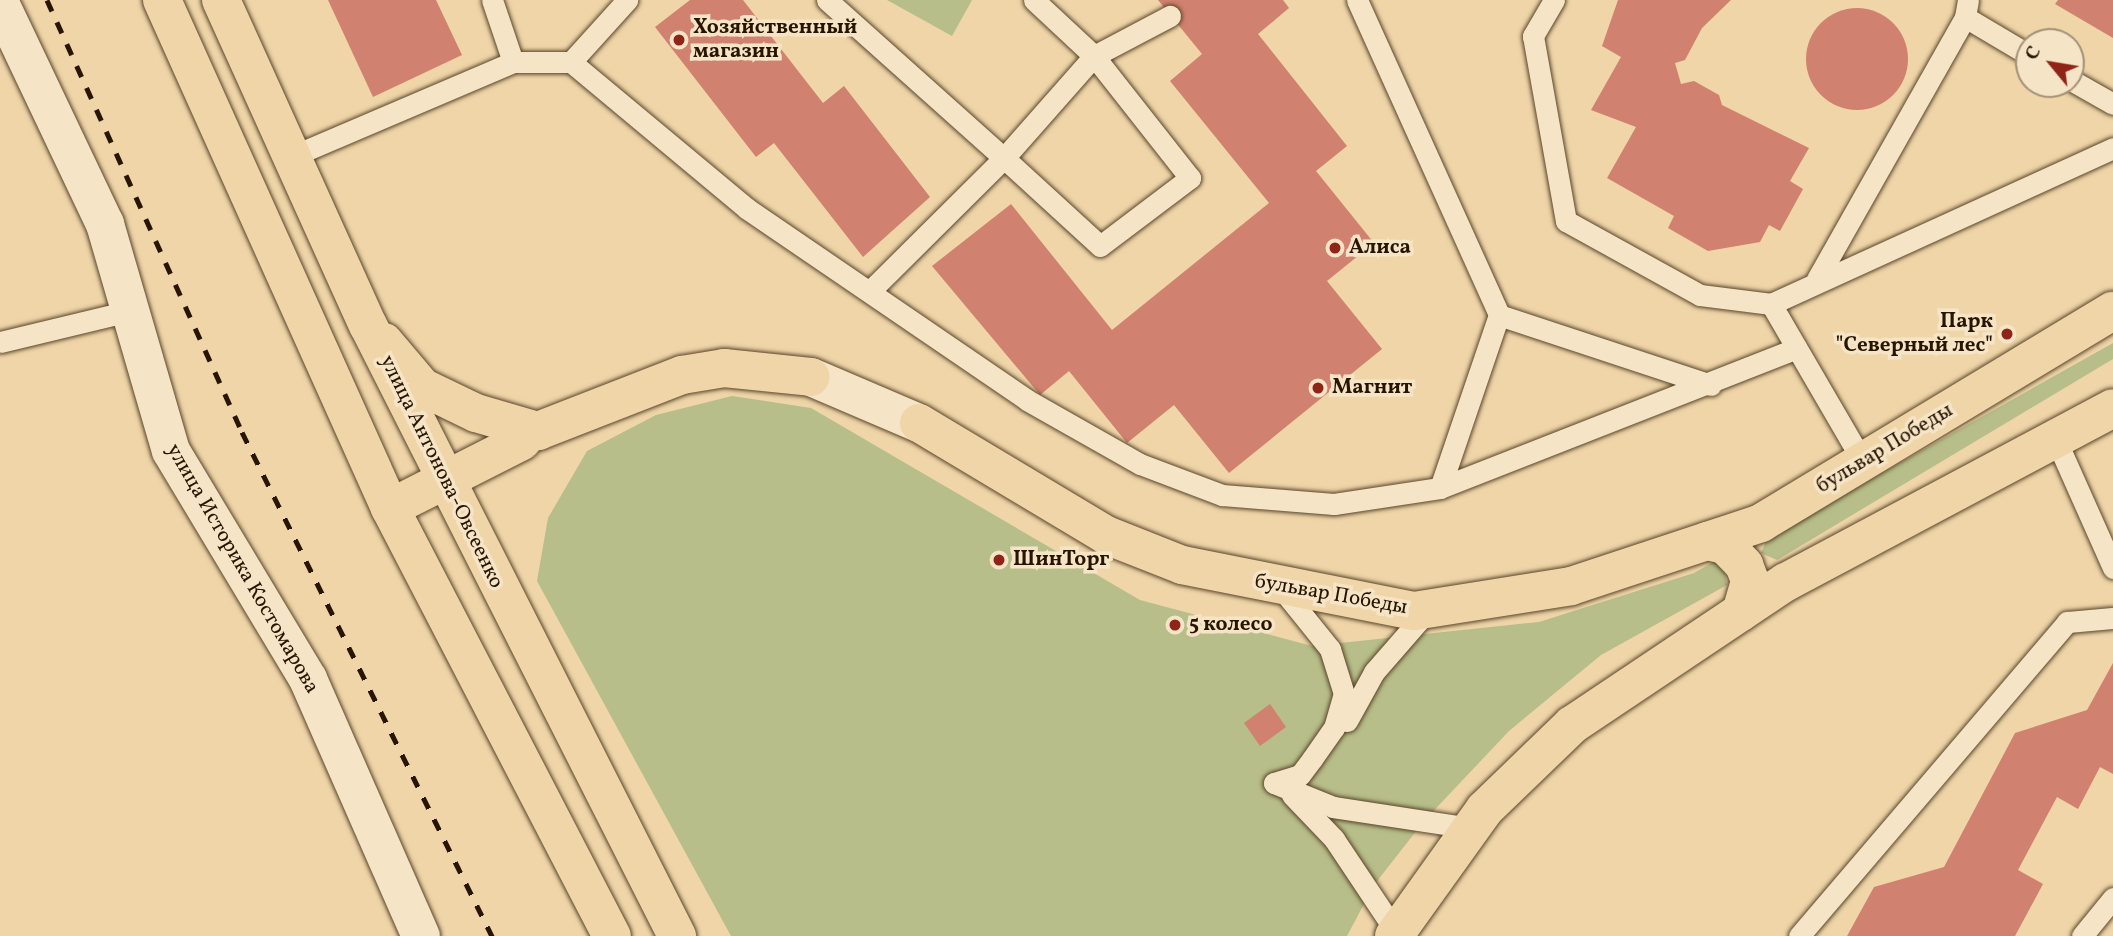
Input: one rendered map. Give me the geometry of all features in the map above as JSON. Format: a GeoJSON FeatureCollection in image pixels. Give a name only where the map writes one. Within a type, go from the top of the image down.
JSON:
{"type":"FeatureCollection","features":[{"type":"Feature","properties":{"kind":"main road"},"geometry":{"type":"LineString","coordinates":[[162,0],[390,508],[612,936]]}},
{"type":"Feature","properties":{"kind":"main road","name":"улица Антонова-Овсеенко"},"geometry":{"type":"LineString","coordinates":[[221,0],[288,158],[369,325],[677,936]]}},
{"type":"Feature","properties":{"kind":"main road","name":"бульвар Победы"},"geometry":{"type":"LineString","coordinates":[[919,423],[1106,535],[1182,565],[1281,587],[1429,608],[1571,586],[1761,523],[2113,311]]}},
{"type":"Feature","properties":{"kind":"main road"},"geometry":{"type":"LineString","coordinates":[[369,325],[422,387],[530,436]]}},
{"type":"Feature","properties":{"kind":"main road","name":"бульвар Победы"},"geometry":{"type":"LineString","coordinates":[[390,508],[530,436],[681,375],[724,368],[811,377]]}},
{"type":"Feature","properties":{"kind":"main road"},"geometry":{"type":"LineString","coordinates":[[1395,934],[1471,828],[1572,724],[1786,582],[2057,442],[2113,408]]}},
{"type":"Feature","properties":{"kind":"main road"},"geometry":{"type":"LineString","coordinates":[[1761,523],[1751,540],[1751,563],[1766,578],[1786,582]]}},
{"type":"Feature","properties":{"kind":"main road"},"geometry":{"type":"LineString","coordinates":[[1707,541],[1725,545],[1744,565],[1749,582],[1741,612]]}},
{"type":"Feature","properties":{"kind":"street","name":"улица Историка Костомарова"},"geometry":{"type":"LineString","coordinates":[[0,3],[105,224],[172,451],[308,679],[421,936]]}},
{"type":"Feature","properties":{"kind":"street","name":"бульвар Победы"},"geometry":{"type":"LineString","coordinates":[[811,377],[919,423]]}},
{"type":"Feature","properties":{"kind":"lane"},"geometry":{"type":"LineString","coordinates":[[492,0],[513,61]]}},
{"type":"Feature","properties":{"kind":"lane"},"geometry":{"type":"LineString","coordinates":[[571,62],[627,0]]}},
{"type":"Feature","properties":{"kind":"lane"},"geometry":{"type":"LineString","coordinates":[[827,0],[1100,246],[1190,178],[1094,56],[1034,0]]}},
{"type":"Feature","properties":{"kind":"lane"},"geometry":{"type":"LineString","coordinates":[[1356,0],[1499,315],[1440,488]]}},
{"type":"Feature","properties":{"kind":"lane"},"geometry":{"type":"LineString","coordinates":[[1554,0],[1534,36],[1566,221],[1700,295],[1771,304],[1817,279],[2113,148]]}},
{"type":"Feature","properties":{"kind":"lane"},"geometry":{"type":"LineString","coordinates":[[1817,279],[1966,9],[2015,45]]}},
{"type":"Feature","properties":{"kind":"lane"},"geometry":{"type":"LineString","coordinates":[[870,290],[1004,158],[1094,56],[1170,16]]}},
{"type":"Feature","properties":{"kind":"lane"},"geometry":{"type":"LineString","coordinates":[[288,158],[513,61],[571,62],[746,208],[1071,428],[1140,464],[1222,495],[1334,504],[1440,488],[1711,385],[1797,348]]}},
{"type":"Feature","properties":{"kind":"lane"},"geometry":{"type":"LineString","coordinates":[[2085,88],[2113,104]]}},
{"type":"Feature","properties":{"kind":"lane"},"geometry":{"type":"LineString","coordinates":[[1771,304],[1863,462]]}},
{"type":"Feature","properties":{"kind":"lane"},"geometry":{"type":"LineString","coordinates":[[0,342],[129,311]]}},
{"type":"Feature","properties":{"kind":"lane"},"geometry":{"type":"LineString","coordinates":[[1499,315],[1711,385]]}},
{"type":"Feature","properties":{"kind":"lane"},"geometry":{"type":"LineString","coordinates":[[2057,442],[2113,568]]}},
{"type":"Feature","properties":{"kind":"lane"},"geometry":{"type":"LineString","coordinates":[[1274,783],[1306,767],[1334,728],[1345,694],[1330,649],[1281,587]]}},
{"type":"Feature","properties":{"kind":"lane"},"geometry":{"type":"LineString","coordinates":[[1274,783],[1301,782],[1323,761],[1363,688],[1429,608]]}},
{"type":"Feature","properties":{"kind":"lane"},"geometry":{"type":"LineString","coordinates":[[1799,936],[2067,622],[2113,618]]}},
{"type":"Feature","properties":{"kind":"lane"},"geometry":{"type":"LineString","coordinates":[[1274,783],[1333,807],[1471,828]]}},
{"type":"Feature","properties":{"kind":"lane"},"geometry":{"type":"LineString","coordinates":[[1274,783],[1334,839],[1395,934]]}},
{"type":"Feature","properties":{"kind":"lane"},"geometry":{"type":"LineString","coordinates":[[2082,936],[2113,898]]}},
{"type":"Feature","properties":{"kind":"green space"},"geometry":{"type":"Polygon","coordinates":[[[887,0],[972,0],[952,36],[887,0]]]}},
{"type":"Feature","properties":{"kind":"green space"},"geometry":{"type":"Polygon","coordinates":[[[2113,343],[2113,359],[1777,560],[1761,553],[1768,537],[2113,343]]]}},
{"type":"Feature","properties":{"kind":"green space"},"geometry":{"type":"Polygon","coordinates":[[[732,396],[811,408],[1140,600],[1312,646],[1539,622],[1694,573],[1722,557],[1727,585],[1601,655],[1509,731],[1424,821],[1374,885],[1347,936],[731,936],[537,581],[548,518],[587,451],[656,415],[732,396]]]}},
{"type":"Feature","properties":{"kind":"building"},"geometry":{"type":"Polygon","coordinates":[[[328,0],[436,0],[462,55],[373,97],[328,0]]]}},
{"type":"Feature","properties":{"kind":"building"},"geometry":{"type":"Polygon","coordinates":[[[690,0],[743,0],[823,103],[844,86],[930,197],[863,257],[774,143],[756,157],[655,27],[690,0]]]}},
{"type":"Feature","properties":{"kind":"building"},"geometry":{"type":"Polygon","coordinates":[[[1158,0],[1283,0],[1289,8],[1258,34],[1347,146],[1316,171],[1374,243],[1327,281],[1382,349],[1229,473],[1174,405],[1127,443],[1069,371],[1040,395],[932,266],[1011,204],[1112,330],[1269,203],[1170,81],[1202,54],[1158,0]]]}},
{"type":"Feature","properties":{"kind":"building"},"geometry":{"type":"Polygon","coordinates":[[[1618,0],[1731,0],[1702,28],[1685,60],[1675,63],[1681,84],[1694,81],[1719,95],[1722,105],[1809,148],[1790,181],[1803,189],[1780,231],[1769,225],[1760,242],[1708,251],[1668,228],[1674,216],[1607,178],[1636,127],[1591,110],[1621,57],[1602,46],[1618,0]]]}},
{"type":"Feature","properties":{"kind":"building"},"geometry":{"type":"Polygon","coordinates":[[[2058,0],[2113,0],[2113,38],[2055,4],[2058,0]]]}},
{"type":"Feature","properties":{"kind":"building"},"geometry":{"type":"Polygon","coordinates":[[[1857,8],[1877,12],[1893,23],[1904,39],[1908,59],[1904,79],[1893,95],[1877,106],[1857,110],[1837,106],[1821,95],[1810,79],[1806,59],[1810,39],[1821,23],[1837,12],[1857,8]]]}},
{"type":"Feature","properties":{"kind":"building"},"geometry":{"type":"Polygon","coordinates":[[[2113,663],[2113,774],[2100,767],[2078,809],[2057,797],[2018,870],[2043,884],[2015,936],[1847,936],[1874,887],[1944,867],[2015,733],[2087,710],[2113,663]]]}},
{"type":"Feature","properties":{"kind":"building"},"geometry":{"type":"Polygon","coordinates":[[[1270,704],[1286,727],[1260,746],[1244,723],[1270,704]]]}},
{"type":"Feature","properties":{"kind":"railway"},"geometry":{"type":"LineString","coordinates":[[47,0],[242,432],[492,936]]}},
{"type":"Feature","properties":{"kind":"place","name":"Хозяйственный магазин"},"geometry":{"type":"Point","coordinates":[679,40]}},
{"type":"Feature","properties":{"kind":"place","name":"Алиса"},"geometry":{"type":"Point","coordinates":[1335,248]}},
{"type":"Feature","properties":{"kind":"place","name":"Парк \"Северный лес\""},"geometry":{"type":"Point","coordinates":[2007,334]}},
{"type":"Feature","properties":{"kind":"place","name":"Магнит"},"geometry":{"type":"Point","coordinates":[1318,388]}},
{"type":"Feature","properties":{"kind":"place","name":"ШинТорг"},"geometry":{"type":"Point","coordinates":[999,560]}},
{"type":"Feature","properties":{"kind":"place","name":"5 колесо"},"geometry":{"type":"Point","coordinates":[1175,625]}}]}
